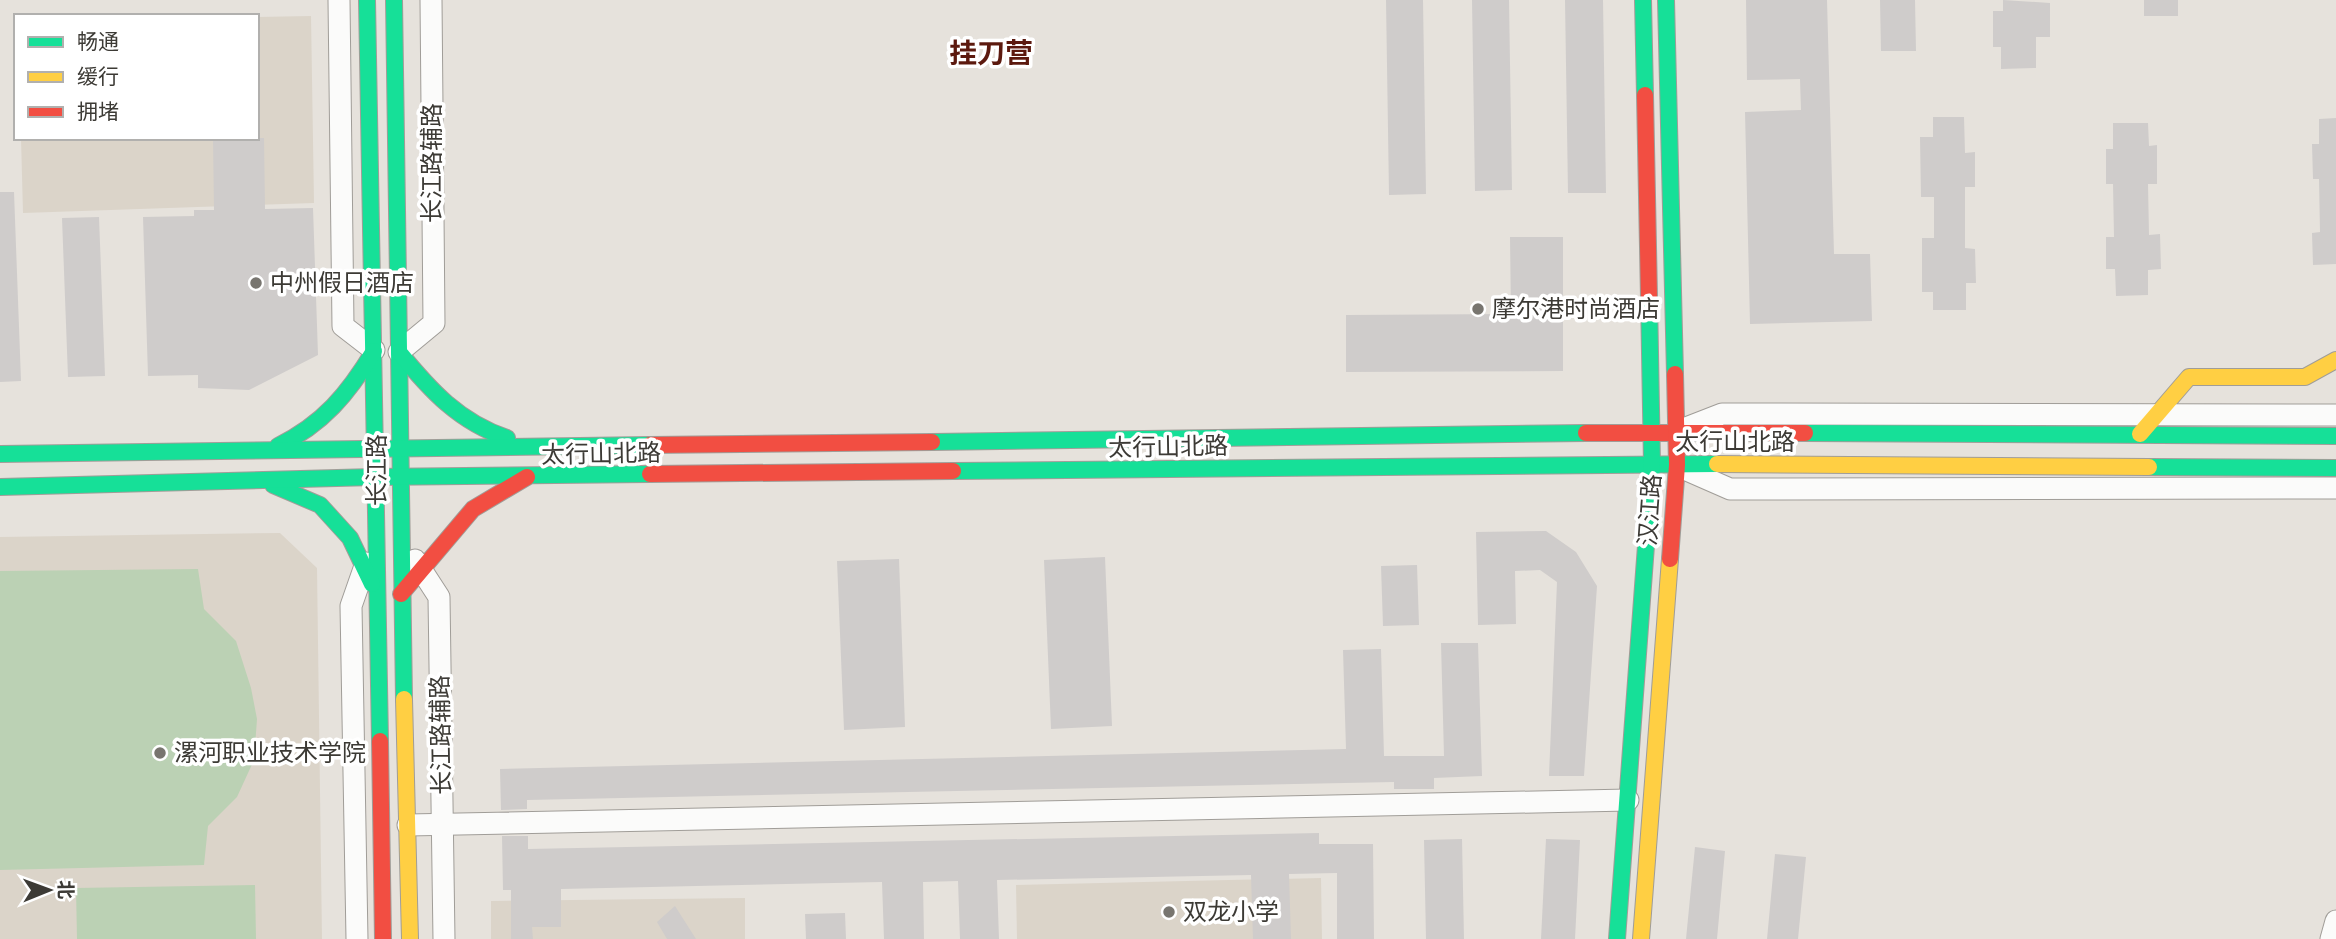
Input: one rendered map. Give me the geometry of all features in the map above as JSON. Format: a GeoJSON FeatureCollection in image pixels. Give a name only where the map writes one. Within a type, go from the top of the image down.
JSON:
{"type":"FeatureCollection","features":[{"type":"Feature","properties":{"kind":"main road","name":"长江路"},"geometry":{"type":"LineString","coordinates":[[367,0],[383,939]]}},
{"type":"Feature","properties":{"kind":"main road","name":"长江路"},"geometry":{"type":"LineString","coordinates":[[394,0],[401,594],[410,939]]}},
{"type":"Feature","properties":{"kind":"main road","name":"汉江路"},"geometry":{"type":"LineString","coordinates":[[1617,939],[1653,432],[1643,0]]}},
{"type":"Feature","properties":{"kind":"main road","name":"汉江路"},"geometry":{"type":"LineString","coordinates":[[1641,939],[1677,465],[1666,0]]}},
{"type":"Feature","properties":{"kind":"main road"},"geometry":{"type":"LineString","coordinates":[[267,451],[311,431],[348,394],[374,350]]}},
{"type":"Feature","properties":{"kind":"main road"},"geometry":{"type":"LineString","coordinates":[[399,352],[443,404],[481,432],[531,444]]}},
{"type":"Feature","properties":{"kind":"main road"},"geometry":{"type":"LineString","coordinates":[[2140,434],[2189,377],[2305,377],[2336,360]]}},
{"type":"Feature","properties":{"kind":"main road","name":"太行山北路"},"geometry":{"type":"LineString","coordinates":[[0,454],[531,444],[1653,432],[2336,436]]}},
{"type":"Feature","properties":{"kind":"main road","name":"太行山北路"},"geometry":{"type":"LineString","coordinates":[[0,487],[266,482],[374,477],[1652,464],[2336,468]]}},
{"type":"Feature","properties":{"kind":"main road"},"geometry":{"type":"LineString","coordinates":[[401,594],[472,509],[527,477]]}},
{"type":"Feature","properties":{"kind":"main road"},"geometry":{"type":"LineString","coordinates":[[266,482],[320,505],[350,538],[376,595]]}},
{"type":"Feature","properties":{"kind":"street"},"geometry":{"type":"LineString","coordinates":[[340,0],[343,326],[374,350]]}},
{"type":"Feature","properties":{"kind":"street","name":"长江路辅路"},"geometry":{"type":"LineString","coordinates":[[399,352],[434,323],[431,0]]}},
{"type":"Feature","properties":{"kind":"street"},"geometry":{"type":"LineString","coordinates":[[1676,432],[1722,414],[2336,415]]}},
{"type":"Feature","properties":{"kind":"street"},"geometry":{"type":"LineString","coordinates":[[1677,465],[1730,489],[2336,488]]}},
{"type":"Feature","properties":{"kind":"street"},"geometry":{"type":"LineString","coordinates":[[357,939],[351,606],[375,541]]}},
{"type":"Feature","properties":{"kind":"street","name":"长江路辅路"},"geometry":{"type":"LineString","coordinates":[[401,544],[423,569],[439,597],[444,939]]}},
{"type":"Feature","properties":{"kind":"street"},"geometry":{"type":"LineString","coordinates":[[408,825],[1628,800]]}},
{"type":"Feature","properties":{"kind":"street"},"geometry":{"type":"LineString","coordinates":[[2332,939],[2336,921]]}},
{"type":"Feature","properties":{"kind":"shaded area"},"geometry":{"type":"Polygon","coordinates":[[[311,16],[314,203],[23,213],[21,140],[259,140],[259,17],[311,16]]]}},
{"type":"Feature","properties":{"kind":"shaded area","name":"漯河职业技术学院"},"geometry":{"type":"Polygon","coordinates":[[[280,533],[317,568],[322,939],[0,939],[0,537],[280,533]]]}},
{"type":"Feature","properties":{"kind":"shaded area","name":"双龙小学"},"geometry":{"type":"Polygon","coordinates":[[[1321,878],[1322,939],[1017,939],[1016,885],[1321,878]]]}},
{"type":"Feature","properties":{"kind":"shaded area"},"geometry":{"type":"Polygon","coordinates":[[[745,898],[745,939],[491,939],[491,901],[745,898]]]}},
{"type":"Feature","properties":{"kind":"green space"},"geometry":{"type":"Polygon","coordinates":[[[198,569],[204,609],[236,641],[251,688],[257,719],[254,760],[237,797],[208,826],[204,865],[0,870],[0,571],[198,569]]]}},
{"type":"Feature","properties":{"kind":"green space"},"geometry":{"type":"Polygon","coordinates":[[[255,885],[256,939],[77,939],[76,888],[255,885]]]}},
{"type":"Feature","properties":{"kind":"building"},"geometry":{"type":"Polygon","coordinates":[[[1386,0],[1423,0],[1426,194],[1389,195],[1386,0]]]}},
{"type":"Feature","properties":{"kind":"building"},"geometry":{"type":"Polygon","coordinates":[[[1472,0],[1509,0],[1512,190],[1475,191],[1472,0]]]}},
{"type":"Feature","properties":{"kind":"building"},"geometry":{"type":"Polygon","coordinates":[[[1565,0],[1603,0],[1606,193],[1568,193],[1565,0]]]}},
{"type":"Feature","properties":{"kind":"building"},"geometry":{"type":"Polygon","coordinates":[[[1746,0],[1827,0],[1834,254],[1870,254],[1872,321],[1750,324],[1745,112],[1801,110],[1800,79],[1747,80],[1746,0]]]}},
{"type":"Feature","properties":{"kind":"building"},"geometry":{"type":"Polygon","coordinates":[[[1880,0],[1915,0],[1916,51],[1881,51],[1880,0]]]}},
{"type":"Feature","properties":{"kind":"building"},"geometry":{"type":"Polygon","coordinates":[[[2003,0],[2050,3],[2050,37],[2036,37],[2036,68],[2001,69],[2001,47],[1993,47],[1993,11],[2003,11],[2003,0]]]}},
{"type":"Feature","properties":{"kind":"building"},"geometry":{"type":"Polygon","coordinates":[[[2144,0],[2178,0],[2178,16],[2144,16],[2144,0]]]}},
{"type":"Feature","properties":{"kind":"building"},"geometry":{"type":"Polygon","coordinates":[[[1933,117],[1964,117],[1965,153],[1975,152],[1975,187],[1965,187],[1965,248],[1975,249],[1976,283],[1966,283],[1966,310],[1933,310],[1933,292],[1922,292],[1922,238],[1934,238],[1934,197],[1921,197],[1920,137],[1933,137],[1933,117]]]}},
{"type":"Feature","properties":{"kind":"building"},"geometry":{"type":"Polygon","coordinates":[[[2336,118],[2336,264],[2313,265],[2312,233],[2320,232],[2319,179],[2313,179],[2312,144],[2319,144],[2319,119],[2336,118]]]}},
{"type":"Feature","properties":{"kind":"building"},"geometry":{"type":"Polygon","coordinates":[[[2113,123],[2148,123],[2149,146],[2157,145],[2157,184],[2148,184],[2149,235],[2160,234],[2161,269],[2148,270],[2148,295],[2116,296],[2115,269],[2106,269],[2106,237],[2114,237],[2113,184],[2106,184],[2106,149],[2113,149],[2113,123]]]}},
{"type":"Feature","properties":{"kind":"building","name":"中州假日酒店"},"geometry":{"type":"Polygon","coordinates":[[[259,138],[264,138],[265,209],[313,208],[318,355],[249,390],[198,388],[198,375],[148,376],[143,217],[194,216],[194,210],[214,210],[213,140],[259,138]]]}},
{"type":"Feature","properties":{"kind":"building"},"geometry":{"type":"Polygon","coordinates":[[[0,192],[14,192],[21,381],[0,382],[0,192]]]}},
{"type":"Feature","properties":{"kind":"building"},"geometry":{"type":"Polygon","coordinates":[[[99,217],[105,376],[68,377],[62,218],[99,217]]]}},
{"type":"Feature","properties":{"kind":"building","name":"摩尔港时尚酒店"},"geometry":{"type":"Polygon","coordinates":[[[1510,237],[1563,237],[1563,371],[1346,372],[1346,315],[1511,314],[1510,237]]]}},
{"type":"Feature","properties":{"kind":"building"},"geometry":{"type":"Polygon","coordinates":[[[1546,531],[1576,552],[1597,586],[1584,776],[1549,776],[1557,582],[1540,570],[1515,571],[1516,624],[1478,625],[1476,532],[1546,531]]]}},
{"type":"Feature","properties":{"kind":"building"},"geometry":{"type":"Polygon","coordinates":[[[1105,557],[1112,726],[1051,729],[1044,560],[1105,557]]]}},
{"type":"Feature","properties":{"kind":"building"},"geometry":{"type":"Polygon","coordinates":[[[899,559],[905,727],[844,730],[837,561],[899,559]]]}},
{"type":"Feature","properties":{"kind":"building"},"geometry":{"type":"Polygon","coordinates":[[[1417,565],[1419,625],[1383,626],[1381,566],[1417,565]]]}},
{"type":"Feature","properties":{"kind":"building"},"geometry":{"type":"Polygon","coordinates":[[[1441,643],[1478,643],[1482,776],[1434,778],[1434,789],[1394,789],[1394,782],[527,800],[527,809],[501,810],[500,769],[1346,749],[1343,650],[1381,649],[1384,756],[1444,756],[1441,643]]]}},
{"type":"Feature","properties":{"kind":"building"},"geometry":{"type":"Polygon","coordinates":[[[1319,833],[1319,844],[1373,844],[1374,939],[1337,939],[1337,873],[1289,874],[1291,939],[1253,939],[1251,875],[997,880],[999,939],[960,939],[958,881],[923,882],[924,939],[884,939],[882,882],[561,889],[561,927],[532,927],[533,939],[511,939],[511,890],[503,890],[502,836],[528,836],[528,849],[1319,833]]]}},
{"type":"Feature","properties":{"kind":"building"},"geometry":{"type":"Polygon","coordinates":[[[1462,839],[1464,939],[1426,939],[1424,840],[1462,839]]]}},
{"type":"Feature","properties":{"kind":"building"},"geometry":{"type":"Polygon","coordinates":[[[1546,839],[1580,840],[1575,939],[1541,939],[1546,839]]]}},
{"type":"Feature","properties":{"kind":"building"},"geometry":{"type":"Polygon","coordinates":[[[1695,847],[1725,851],[1717,939],[1686,939],[1695,847]]]}},
{"type":"Feature","properties":{"kind":"building"},"geometry":{"type":"Polygon","coordinates":[[[1775,854],[1806,857],[1798,939],[1767,939],[1775,854]]]}},
{"type":"Feature","properties":{"kind":"building"},"geometry":{"type":"Polygon","coordinates":[[[675,906],[696,939],[667,939],[657,922],[675,906]]]}},
{"type":"Feature","properties":{"kind":"building"},"geometry":{"type":"Polygon","coordinates":[[[845,913],[846,939],[806,939],[805,914],[845,913]]]}},
{"type":"Feature","properties":{"kind":"traffic: fast"},"geometry":{"type":"LineString","coordinates":[[367,0],[380,741]]}},
{"type":"Feature","properties":{"kind":"traffic: fast"},"geometry":{"type":"LineString","coordinates":[[394,0],[404,699]]}},
{"type":"Feature","properties":{"kind":"traffic: fast"},"geometry":{"type":"LineString","coordinates":[[1643,0],[1645,95]]}},
{"type":"Feature","properties":{"kind":"traffic: fast"},"geometry":{"type":"LineString","coordinates":[[1666,0],[1675,374]]}},
{"type":"Feature","properties":{"kind":"traffic: fast"},"geometry":{"type":"LineString","coordinates":[[1617,939],[1652,464],[1649,297]]}},
{"type":"Feature","properties":{"kind":"traffic: fast"},"geometry":{"type":"LineString","coordinates":[[278,446],[321,418],[344,394],[374,351]]}},
{"type":"Feature","properties":{"kind":"traffic: fast"},"geometry":{"type":"LineString","coordinates":[[399,352],[422,379],[460,414],[507,438]]}},
{"type":"Feature","properties":{"kind":"traffic: fast"},"geometry":{"type":"LineString","coordinates":[[932,442],[1586,433]]}},
{"type":"Feature","properties":{"kind":"traffic: fast"},"geometry":{"type":"LineString","coordinates":[[1805,433],[2336,436]]}},
{"type":"Feature","properties":{"kind":"traffic: fast"},"geometry":{"type":"LineString","coordinates":[[0,454],[650,445]]}},
{"type":"Feature","properties":{"kind":"traffic: fast"},"geometry":{"type":"LineString","coordinates":[[953,471],[1717,464]]}},
{"type":"Feature","properties":{"kind":"traffic: fast"},"geometry":{"type":"LineString","coordinates":[[2149,467],[2336,468]]}},
{"type":"Feature","properties":{"kind":"traffic: fast"},"geometry":{"type":"LineString","coordinates":[[0,487],[374,477],[650,474]]}},
{"type":"Feature","properties":{"kind":"traffic: fast"},"geometry":{"type":"LineString","coordinates":[[273,485],[320,505],[350,538],[372,584]]}},
{"type":"Feature","properties":{"kind":"traffic: slow"},"geometry":{"type":"LineString","coordinates":[[2140,434],[2189,377],[2305,377],[2336,360]]}},
{"type":"Feature","properties":{"kind":"traffic: slow"},"geometry":{"type":"LineString","coordinates":[[1717,464],[2149,467]]}},
{"type":"Feature","properties":{"kind":"traffic: slow"},"geometry":{"type":"LineString","coordinates":[[1641,939],[1670,559]]}},
{"type":"Feature","properties":{"kind":"traffic: slow"},"geometry":{"type":"LineString","coordinates":[[404,699],[410,939]]}},
{"type":"Feature","properties":{"kind":"traffic: jam"},"geometry":{"type":"LineString","coordinates":[[1645,95],[1649,297]]}},
{"type":"Feature","properties":{"kind":"traffic: jam"},"geometry":{"type":"LineString","coordinates":[[1670,559],[1677,465],[1675,374]]}},
{"type":"Feature","properties":{"kind":"traffic: jam"},"geometry":{"type":"LineString","coordinates":[[1586,433],[1805,433]]}},
{"type":"Feature","properties":{"kind":"traffic: jam"},"geometry":{"type":"LineString","coordinates":[[650,445],[932,442]]}},
{"type":"Feature","properties":{"kind":"traffic: jam"},"geometry":{"type":"LineString","coordinates":[[650,474],[953,471]]}},
{"type":"Feature","properties":{"kind":"traffic: jam"},"geometry":{"type":"LineString","coordinates":[[401,594],[473,509],[527,477]]}},
{"type":"Feature","properties":{"kind":"traffic: jam"},"geometry":{"type":"LineString","coordinates":[[380,741],[383,939]]}},
{"type":"Feature","properties":{"kind":"place","name":"中州假日酒店"},"geometry":{"type":"Point","coordinates":[256,283]}},
{"type":"Feature","properties":{"kind":"place","name":"摩尔港时尚酒店"},"geometry":{"type":"Point","coordinates":[1478,309]}},
{"type":"Feature","properties":{"kind":"place","name":"漯河职业技术学院"},"geometry":{"type":"Point","coordinates":[160,753]}},
{"type":"Feature","properties":{"kind":"place","name":"双龙小学"},"geometry":{"type":"Point","coordinates":[1169,912]}},
{"type":"Feature","properties":{"kind":"district","name":"挂刀营"},"geometry":{"type":"Point","coordinates":[991,53]}}]}
